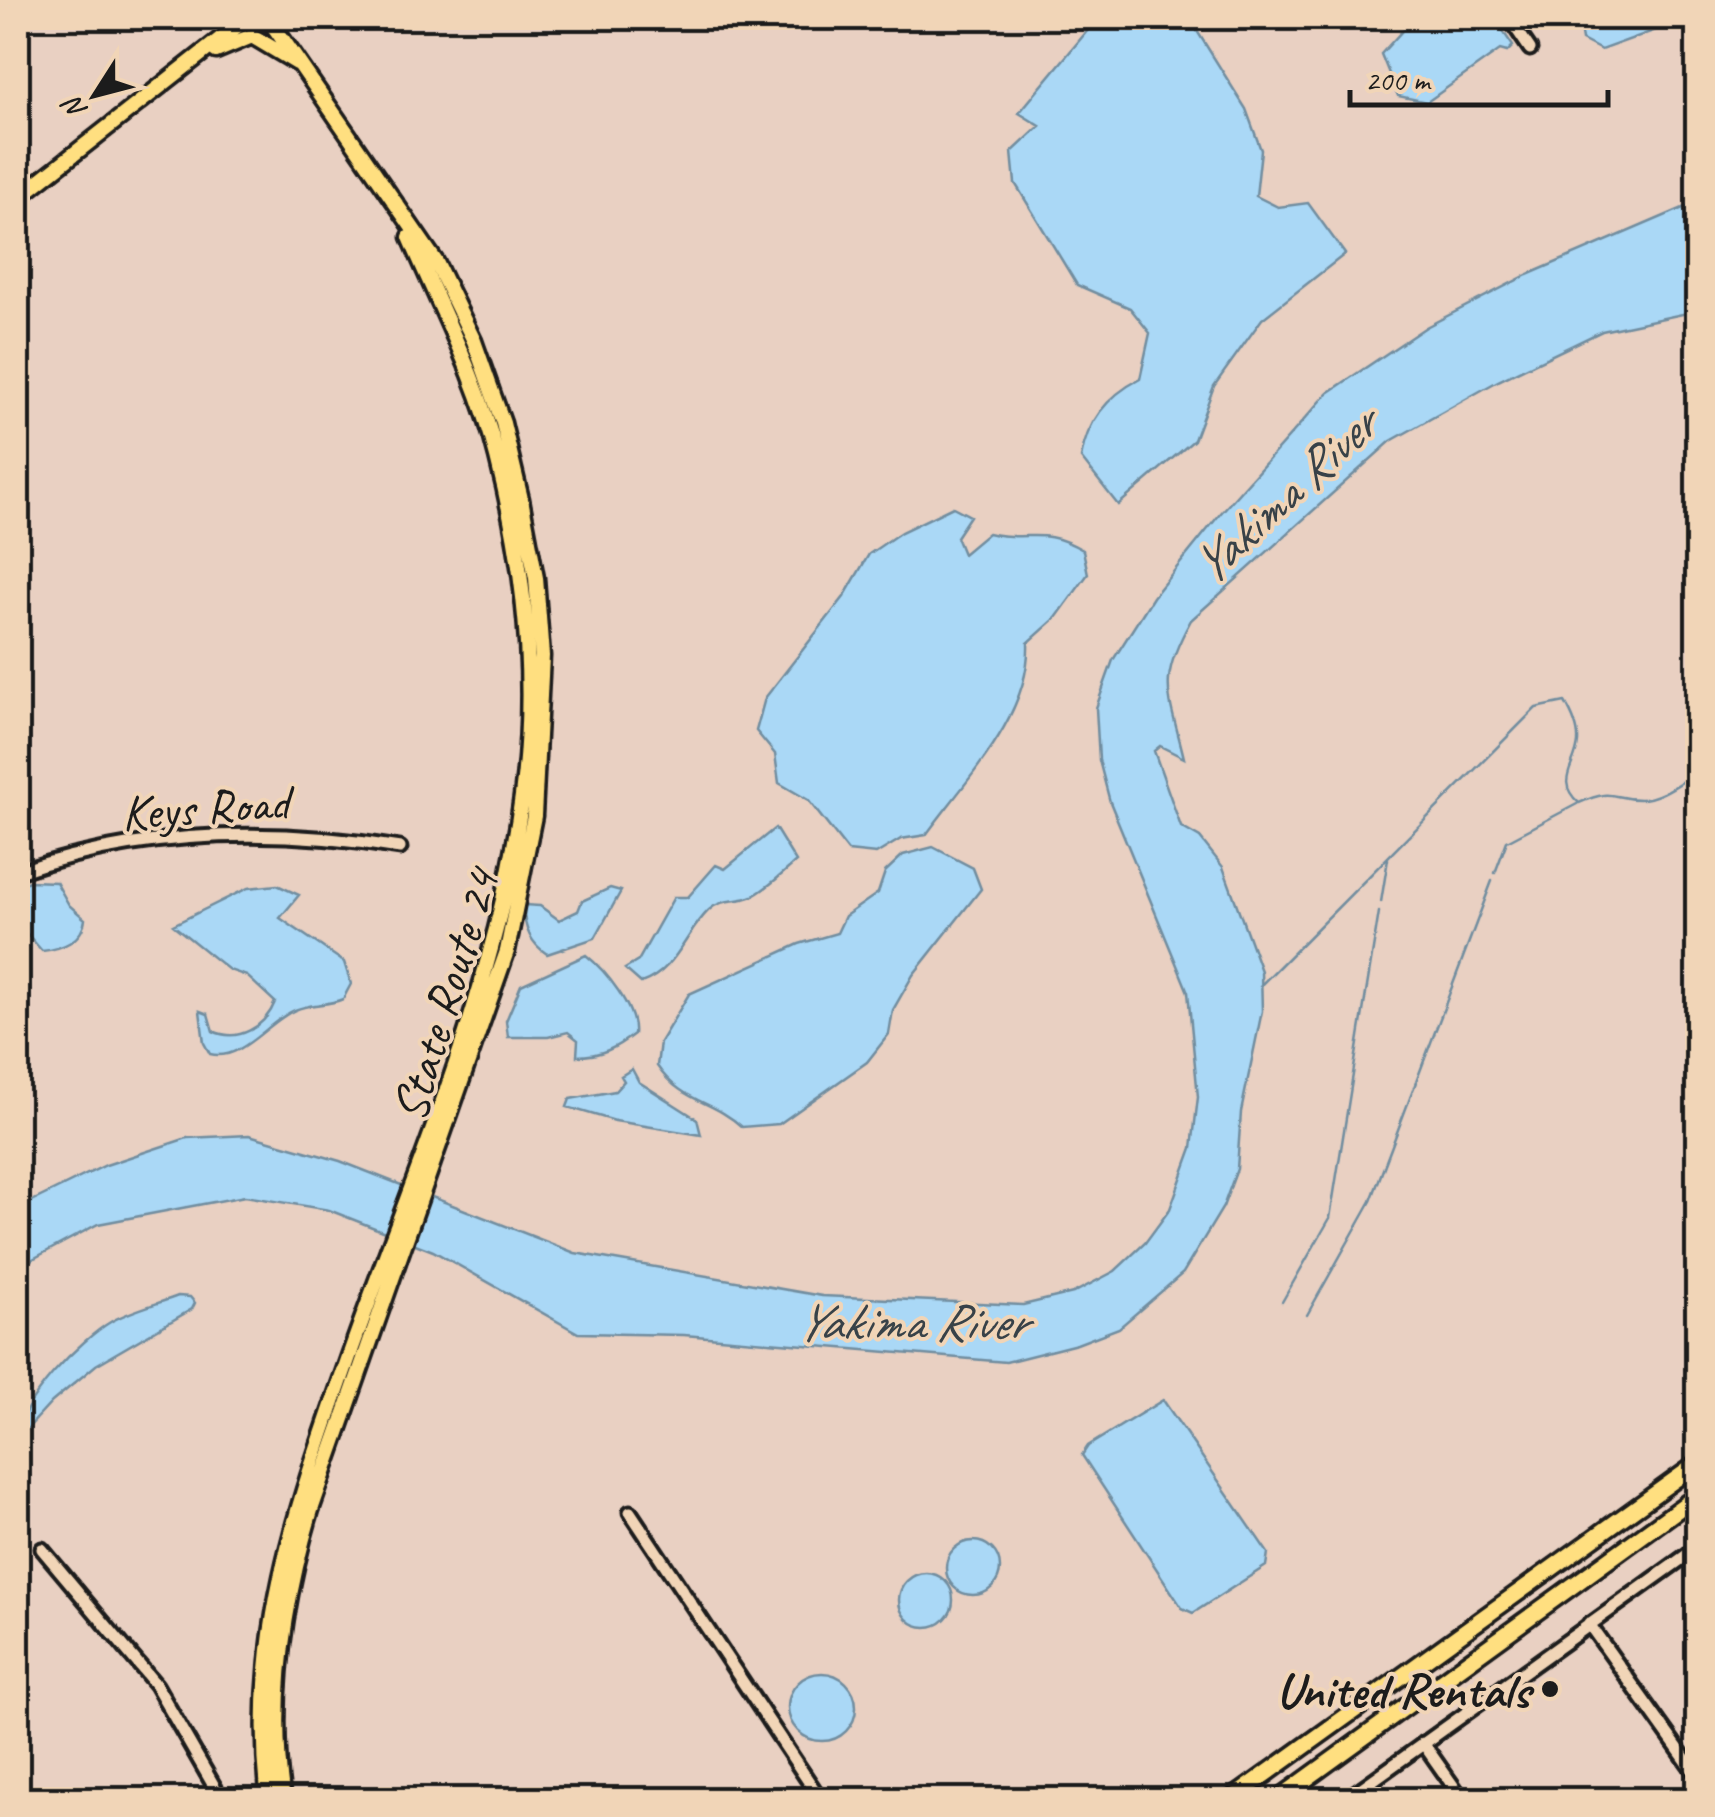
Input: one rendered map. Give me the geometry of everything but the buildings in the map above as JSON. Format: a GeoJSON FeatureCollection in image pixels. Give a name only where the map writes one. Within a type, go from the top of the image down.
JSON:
{"type":"FeatureCollection","features":[{"type":"Feature","properties":{"kind":"highway"},"geometry":{"type":"LineString","coordinates":[[1230,1800],[1698,1463]]}},
{"type":"Feature","properties":{"kind":"highway"},"geometry":{"type":"LineString","coordinates":[[1277,1800],[1698,1495]]}},
{"type":"Feature","properties":{"kind":"main road"},"geometry":{"type":"LineString","coordinates":[[18,198],[247,18]]}},
{"type":"Feature","properties":{"kind":"main road","name":"State Route 24"},"geometry":{"type":"LineString","coordinates":[[268,18],[402,218],[436,262],[474,342],[503,424],[530,543],[542,693],[538,780],[490,1007],[280,1564],[266,1648],[263,1737],[269,1800]]}},
{"type":"Feature","properties":{"kind":"main road"},"geometry":{"type":"LineString","coordinates":[[201,56],[252,36],[300,64]]}},
{"type":"Feature","properties":{"kind":"main road","name":"State Route 24"},"geometry":{"type":"LineString","coordinates":[[283,1800],[278,1700],[286,1615],[325,1448]]}},
{"type":"Feature","properties":{"kind":"street"},"geometry":{"type":"LineString","coordinates":[[1509,18],[1530,49]]}},
{"type":"Feature","properties":{"kind":"street","name":"Keys Road"},"geometry":{"type":"LineString","coordinates":[[18,872],[136,844],[223,835],[299,835],[400,848]]}},
{"type":"Feature","properties":{"kind":"street"},"geometry":{"type":"LineString","coordinates":[[630,1512],[821,1800]]}},
{"type":"Feature","properties":{"kind":"street"},"geometry":{"type":"LineString","coordinates":[[1345,1800],[1698,1547]]}},
{"type":"Feature","properties":{"kind":"street"},"geometry":{"type":"LineString","coordinates":[[42,1548],[156,1685],[222,1800]]}},
{"type":"Feature","properties":{"kind":"street"},"geometry":{"type":"LineString","coordinates":[[1589,1624],[1698,1778]]}},
{"type":"Feature","properties":{"kind":"street"},"geometry":{"type":"LineString","coordinates":[[1422,1743],[1463,1800]]}},
{"type":"Feature","properties":{"kind":"water"},"geometry":{"type":"Polygon","coordinates":[[[1098,18],[1189,18],[1246,109],[1261,150],[1256,196],[1278,207],[1308,203],[1345,254],[1262,319],[1214,386],[1194,440],[1118,505],[1081,458],[1088,432],[1100,411],[1140,379],[1150,333],[1130,308],[1077,285],[1015,183],[1012,152],[1040,126],[1019,113],[1098,18]]]}},
{"type":"Feature","properties":{"kind":"water"},"geometry":{"type":"Polygon","coordinates":[[[1414,18],[1494,18],[1513,46],[1507,52],[1500,50],[1427,102],[1398,96],[1381,54],[1414,18]]]}},
{"type":"Feature","properties":{"kind":"water"},"geometry":{"type":"Polygon","coordinates":[[[1590,18],[1689,18],[1601,50],[1582,40],[1580,28],[1590,18]]]}},
{"type":"Feature","properties":{"kind":"water","name":"Yakima River"},"geometry":{"type":"Polygon","coordinates":[[[1697,202],[1697,311],[1602,331],[1498,381],[1391,441],[1191,620],[1180,641],[1169,674],[1169,689],[1184,758],[1160,746],[1154,751],[1181,827],[1200,838],[1223,867],[1261,971],[1262,1011],[1241,1112],[1237,1169],[1223,1207],[1183,1273],[1119,1328],[1077,1344],[1006,1362],[684,1335],[578,1333],[433,1251],[329,1210],[245,1196],[98,1224],[18,1267],[18,1209],[26,1204],[106,1165],[187,1138],[249,1135],[340,1161],[575,1253],[822,1296],[1023,1305],[1073,1293],[1115,1271],[1145,1243],[1170,1209],[1192,1148],[1198,1097],[1188,992],[1110,802],[1099,760],[1096,708],[1113,660],[1153,597],[1220,514],[1328,393],[1426,327],[1527,275],[1697,202]]]}},
{"type":"Feature","properties":{"kind":"water"},"geometry":{"type":"Polygon","coordinates":[[[953,507],[970,516],[956,537],[963,554],[988,533],[1045,536],[1083,550],[1088,574],[1056,618],[1028,643],[1026,669],[1008,720],[977,769],[926,835],[901,839],[876,854],[848,851],[808,800],[779,783],[775,754],[756,731],[765,698],[844,597],[869,554],[901,532],[953,507]]]}},
{"type":"Feature","properties":{"kind":"water"},"geometry":{"type":"Polygon","coordinates":[[[775,828],[796,862],[753,896],[720,903],[709,910],[672,960],[653,977],[641,983],[625,969],[638,961],[674,897],[688,897],[716,865],[725,869],[775,828]]]}},
{"type":"Feature","properties":{"kind":"water"},"geometry":{"type":"Polygon","coordinates":[[[933,847],[973,868],[981,889],[913,975],[893,1010],[889,1034],[867,1062],[779,1124],[742,1127],[677,1087],[657,1066],[660,1042],[689,994],[799,944],[837,933],[845,916],[878,893],[885,872],[903,855],[933,847]]]}},
{"type":"Feature","properties":{"kind":"water"},"geometry":{"type":"Polygon","coordinates":[[[29,881],[56,882],[69,905],[85,919],[80,933],[70,942],[42,951],[18,923],[18,885],[29,881]]]}},
{"type":"Feature","properties":{"kind":"water"},"geometry":{"type":"Polygon","coordinates":[[[277,885],[299,895],[280,918],[344,962],[351,984],[343,999],[295,1010],[233,1052],[210,1054],[204,1043],[200,1011],[208,1014],[213,1031],[241,1034],[265,1019],[275,1002],[247,976],[229,970],[173,925],[248,888],[277,885]]]}},
{"type":"Feature","properties":{"kind":"water"},"geometry":{"type":"Polygon","coordinates":[[[610,888],[621,891],[595,938],[547,954],[532,939],[524,905],[540,906],[559,920],[578,911],[582,901],[610,888]]]}},
{"type":"Feature","properties":{"kind":"water"},"geometry":{"type":"Polygon","coordinates":[[[586,955],[625,1002],[634,1034],[608,1050],[577,1056],[578,1040],[568,1032],[548,1037],[508,1037],[506,1021],[521,985],[586,955]]]}},
{"type":"Feature","properties":{"kind":"water"},"geometry":{"type":"Polygon","coordinates":[[[632,1069],[639,1082],[697,1119],[701,1135],[615,1121],[567,1107],[570,1099],[615,1091],[624,1081],[621,1076],[632,1069]]]}},
{"type":"Feature","properties":{"kind":"water"},"geometry":{"type":"Polygon","coordinates":[[[178,1296],[190,1297],[195,1303],[192,1309],[96,1365],[52,1402],[18,1439],[20,1424],[39,1391],[84,1342],[120,1317],[178,1296]]]}},
{"type":"Feature","properties":{"kind":"water"},"geometry":{"type":"Polygon","coordinates":[[[1163,1400],[1268,1553],[1266,1566],[1193,1613],[1182,1608],[1082,1455],[1088,1446],[1163,1400]]]}},
{"type":"Feature","properties":{"kind":"water"},"geometry":{"type":"Polygon","coordinates":[[[973,1541],[992,1549],[1000,1568],[992,1587],[973,1595],[954,1587],[946,1568],[954,1549],[973,1541]]]}},
{"type":"Feature","properties":{"kind":"water"},"geometry":{"type":"Polygon","coordinates":[[[926,1573],[945,1581],[953,1600],[945,1619],[926,1627],[907,1619],[899,1600],[907,1581],[926,1573]]]}},
{"type":"Feature","properties":{"kind":"water"},"geometry":{"type":"Polygon","coordinates":[[[822,1673],[835,1675],[846,1683],[854,1694],[854,1720],[846,1731],[835,1739],[822,1741],[809,1739],[798,1731],[790,1720],[788,1707],[790,1694],[798,1683],[809,1675],[822,1673]]]}},
{"type":"Feature","properties":{"kind":"waterway"},"geometry":{"type":"LineString","coordinates":[[1260,986],[1536,708],[1565,702],[1572,716],[1578,742],[1567,781],[1579,803],[1606,795],[1648,798],[1698,772]]}},
{"type":"Feature","properties":{"kind":"waterway"},"geometry":{"type":"LineString","coordinates":[[1495,873],[1507,841],[1577,804]]}},
{"type":"Feature","properties":{"kind":"waterway"},"geometry":{"type":"LineString","coordinates":[[1381,902],[1388,859]]}},
{"type":"Feature","properties":{"kind":"waterway"},"geometry":{"type":"LineString","coordinates":[[1307,1315],[1371,1201],[1492,881]]}},
{"type":"Feature","properties":{"kind":"waterway"},"geometry":{"type":"LineString","coordinates":[[1282,1302],[1330,1218],[1379,912]]}},
{"type":"Feature","properties":{"kind":"place","name":"United Rentals"},"geometry":{"type":"Point","coordinates":[1550,1689]}}]}
